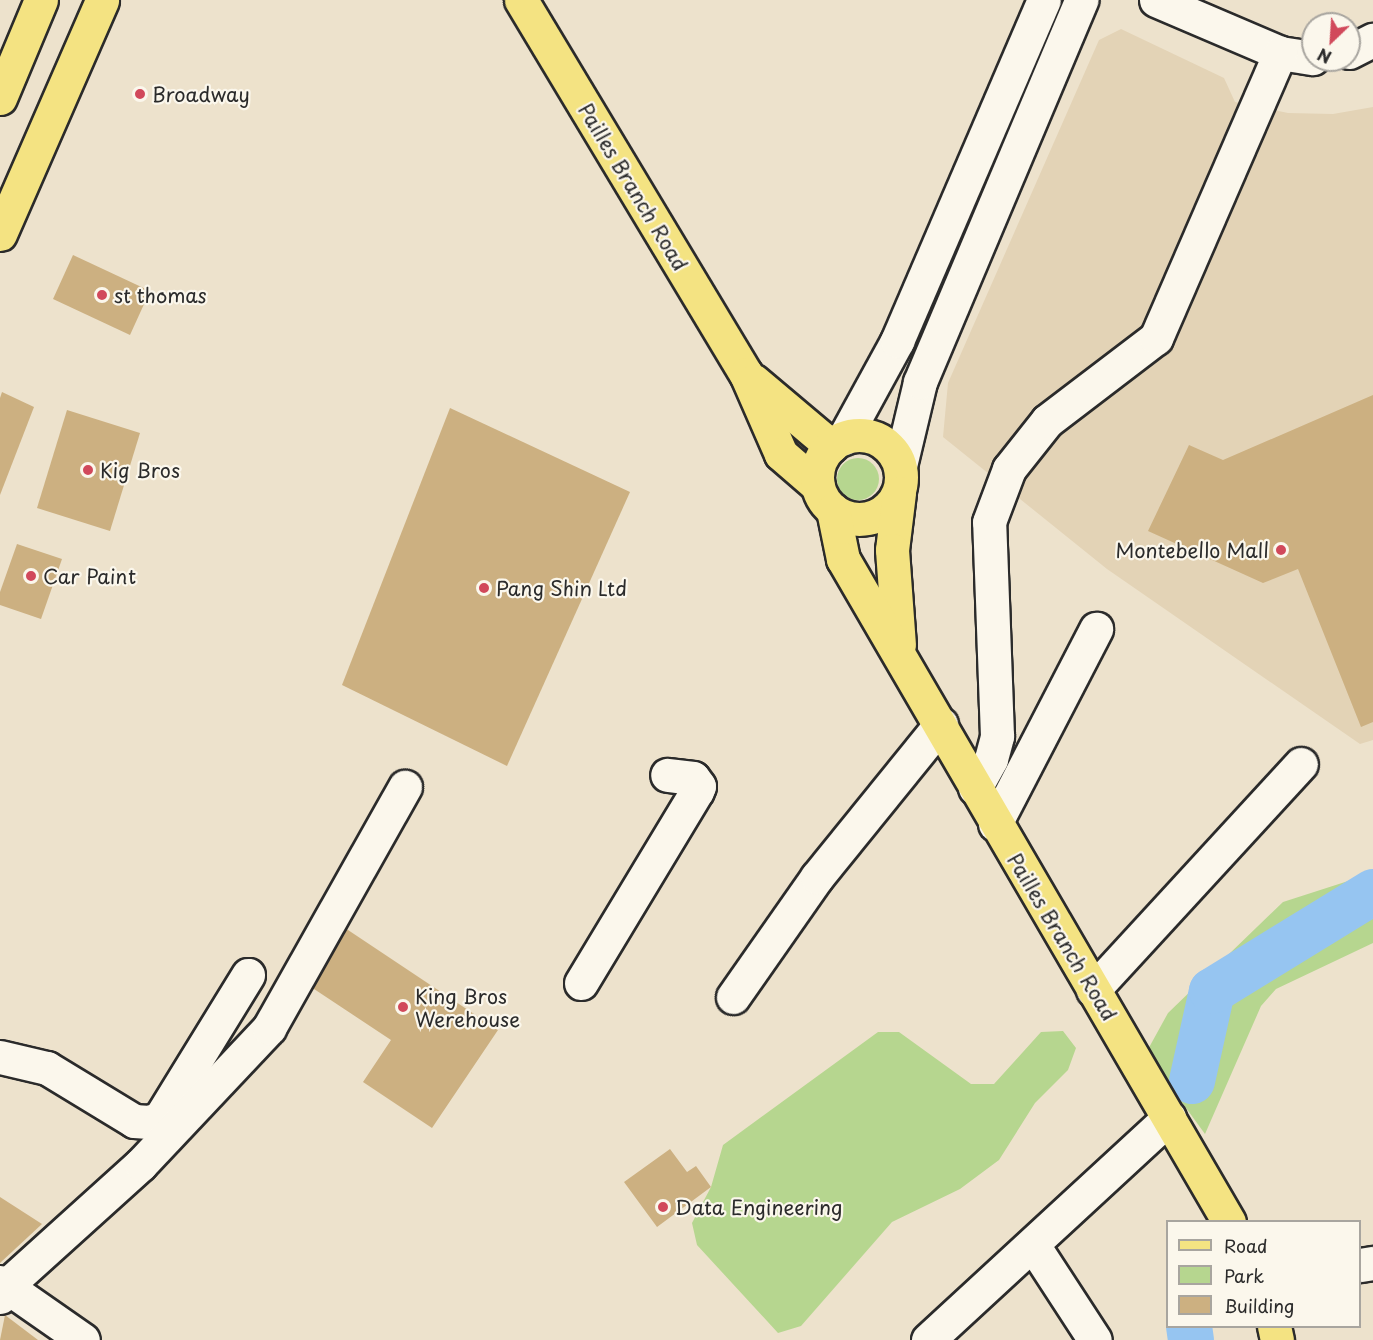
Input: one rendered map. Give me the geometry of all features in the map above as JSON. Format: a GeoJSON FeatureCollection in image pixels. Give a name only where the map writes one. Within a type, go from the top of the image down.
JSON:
{"type":"FeatureCollection","features":[{"type":"Feature","properties":{"kind":"main road"},"geometry":{"type":"LineString","coordinates":[[0,98],[41,0]]}},
{"type":"Feature","properties":{"kind":"main road"},"geometry":{"type":"LineString","coordinates":[[0,234],[102,0]]}},
{"type":"Feature","properties":{"kind":"main road","name":"Pailles Branch Road"},"geometry":{"type":"LineString","coordinates":[[521,0],[746,374],[781,454],[825,498],[843,559],[900,650],[995,824],[1228,1220]]}},
{"type":"Feature","properties":{"kind":"main road","name":"Pailles Branch Road"},"geometry":{"type":"LineString","coordinates":[[746,374],[837,442]]}},
{"type":"Feature","properties":{"kind":"main road"},"geometry":{"type":"LineString","coordinates":[[872,437],[889,448],[899,480],[890,507],[862,520],[847,518],[825,498],[820,465],[837,442],[872,437]]}},
{"type":"Feature","properties":{"kind":"main road"},"geometry":{"type":"LineString","coordinates":[[781,454],[843,559]]}},
{"type":"Feature","properties":{"kind":"main road","name":"Pailles Branch Road"},"geometry":{"type":"LineString","coordinates":[[899,480],[892,550],[900,650]]}},
{"type":"Feature","properties":{"kind":"street"},"geometry":{"type":"LineString","coordinates":[[837,442],[897,341],[1044,0]]}},
{"type":"Feature","properties":{"kind":"street"},"geometry":{"type":"LineString","coordinates":[[899,480],[920,382],[1082,0]]}},
{"type":"Feature","properties":{"kind":"street"},"geometry":{"type":"LineString","coordinates":[[1156,0],[1280,53],[1301,56]]}},
{"type":"Feature","properties":{"kind":"street"},"geometry":{"type":"LineString","coordinates":[[975,788],[991,759],[997,736],[989,522],[1009,469],[1047,422],[1156,338],[1280,53]]}},
{"type":"Feature","properties":{"kind":"street"},"geometry":{"type":"LineString","coordinates":[[995,824],[1096,629]]}},
{"type":"Feature","properties":{"kind":"street"},"geometry":{"type":"LineString","coordinates":[[733,997],[817,877],[941,724]]}},
{"type":"Feature","properties":{"kind":"street"},"geometry":{"type":"LineString","coordinates":[[1093,990],[1301,764]]}},
{"type":"Feature","properties":{"kind":"street"},"geometry":{"type":"LineString","coordinates":[[581,983],[699,786],[693,778],[667,775]]}},
{"type":"Feature","properties":{"kind":"street"},"geometry":{"type":"LineString","coordinates":[[82,1340],[2,1288],[141,1164],[269,1028],[405,787]]}},
{"type":"Feature","properties":{"kind":"street"},"geometry":{"type":"LineString","coordinates":[[0,1057],[47,1068],[134,1121],[149,1122],[160,1118],[248,975]]}},
{"type":"Feature","properties":{"kind":"street"},"geometry":{"type":"LineString","coordinates":[[928,1340],[1169,1118]]}},
{"type":"Feature","properties":{"kind":"street"},"geometry":{"type":"LineString","coordinates":[[1033,1245],[1095,1340]]}},
{"type":"Feature","properties":{"kind":"shaded area"},"geometry":{"type":"Polygon","coordinates":[[[1121,29],[1224,78],[1235,102],[1288,113],[1333,114],[1373,107],[1373,740],[1360,744],[1107,569],[943,437],[948,383],[1099,40],[1121,29]]]}},
{"type":"Feature","properties":{"kind":"green space"},"geometry":{"type":"Polygon","coordinates":[[[858,458],[873,464],[879,479],[873,494],[858,500],[843,494],[837,479],[843,464],[858,458]]]}},
{"type":"Feature","properties":{"kind":"green space"},"geometry":{"type":"Polygon","coordinates":[[[1373,873],[1373,943],[1276,989],[1261,1006],[1205,1134],[1146,1053],[1168,1013],[1283,902],[1373,873]]]}},
{"type":"Feature","properties":{"kind":"green space"},"geometry":{"type":"Polygon","coordinates":[[[1063,1031],[1076,1048],[1068,1070],[1035,1103],[999,1160],[960,1189],[892,1222],[801,1326],[778,1333],[697,1245],[692,1223],[711,1187],[723,1145],[878,1032],[899,1032],[971,1084],[994,1084],[1041,1032],[1063,1031]]]}},
{"type":"Feature","properties":{"kind":"building","name":"st thomas"},"geometry":{"type":"Polygon","coordinates":[[[73,255],[150,291],[130,335],[53,299],[73,255]]]}},
{"type":"Feature","properties":{"kind":"building"},"geometry":{"type":"Polygon","coordinates":[[[2,392],[34,407],[0,495],[0,398],[2,392]]]}},
{"type":"Feature","properties":{"kind":"building","name":"Montebello Mall"},"geometry":{"type":"Polygon","coordinates":[[[1373,395],[1373,722],[1361,727],[1298,569],[1263,583],[1148,531],[1189,445],[1223,460],[1373,395]]]}},
{"type":"Feature","properties":{"kind":"building","name":"Pang Shin Ltd"},"geometry":{"type":"Polygon","coordinates":[[[450,408],[630,492],[507,766],[342,685],[450,408]]]}},
{"type":"Feature","properties":{"kind":"building","name":"Kig Bros"},"geometry":{"type":"Polygon","coordinates":[[[67,410],[140,433],[110,531],[37,508],[67,410]]]}},
{"type":"Feature","properties":{"kind":"building","name":"Car Paint"},"geometry":{"type":"Polygon","coordinates":[[[17,544],[62,559],[41,619],[0,605],[0,592],[17,544]]]}},
{"type":"Feature","properties":{"kind":"building","name":"King Bros Werehouse"},"geometry":{"type":"Polygon","coordinates":[[[345,928],[498,1030],[432,1128],[363,1082],[391,1040],[308,985],[345,928]]]}},
{"type":"Feature","properties":{"kind":"building","name":"Data Engineering"},"geometry":{"type":"Polygon","coordinates":[[[670,1149],[687,1172],[696,1166],[711,1187],[657,1227],[624,1182],[670,1149]]]}},
{"type":"Feature","properties":{"kind":"building"},"geometry":{"type":"Polygon","coordinates":[[[0,1197],[42,1224],[0,1263],[0,1197]]]}},
{"type":"Feature","properties":{"kind":"building"},"geometry":{"type":"Polygon","coordinates":[[[5,1315],[38,1340],[0,1340],[5,1315]]]}},
{"type":"Feature","properties":{"kind":"waterway"},"geometry":{"type":"LineString","coordinates":[[1192,1081],[1212,991],[1373,892]]}},
{"type":"Feature","properties":{"kind":"waterway"},"geometry":{"type":"LineString","coordinates":[[1189,1328],[1191,1340]]}},
{"type":"Feature","properties":{"kind":"place","name":"Broadway"},"geometry":{"type":"Point","coordinates":[140,94]}},
{"type":"Feature","properties":{"kind":"place","name":"st thomas"},"geometry":{"type":"Point","coordinates":[102,295]}},
{"type":"Feature","properties":{"kind":"place","name":"Kig Bros"},"geometry":{"type":"Point","coordinates":[88,470]}},
{"type":"Feature","properties":{"kind":"place","name":"Montebello Mall"},"geometry":{"type":"Point","coordinates":[1281,550]}},
{"type":"Feature","properties":{"kind":"place","name":"Car Paint"},"geometry":{"type":"Point","coordinates":[31,576]}},
{"type":"Feature","properties":{"kind":"place","name":"Pang Shin Ltd"},"geometry":{"type":"Point","coordinates":[484,588]}},
{"type":"Feature","properties":{"kind":"place","name":"King Bros Werehouse"},"geometry":{"type":"Point","coordinates":[403,1007]}},
{"type":"Feature","properties":{"kind":"place","name":"Data Engineering"},"geometry":{"type":"Point","coordinates":[663,1207]}}]}
